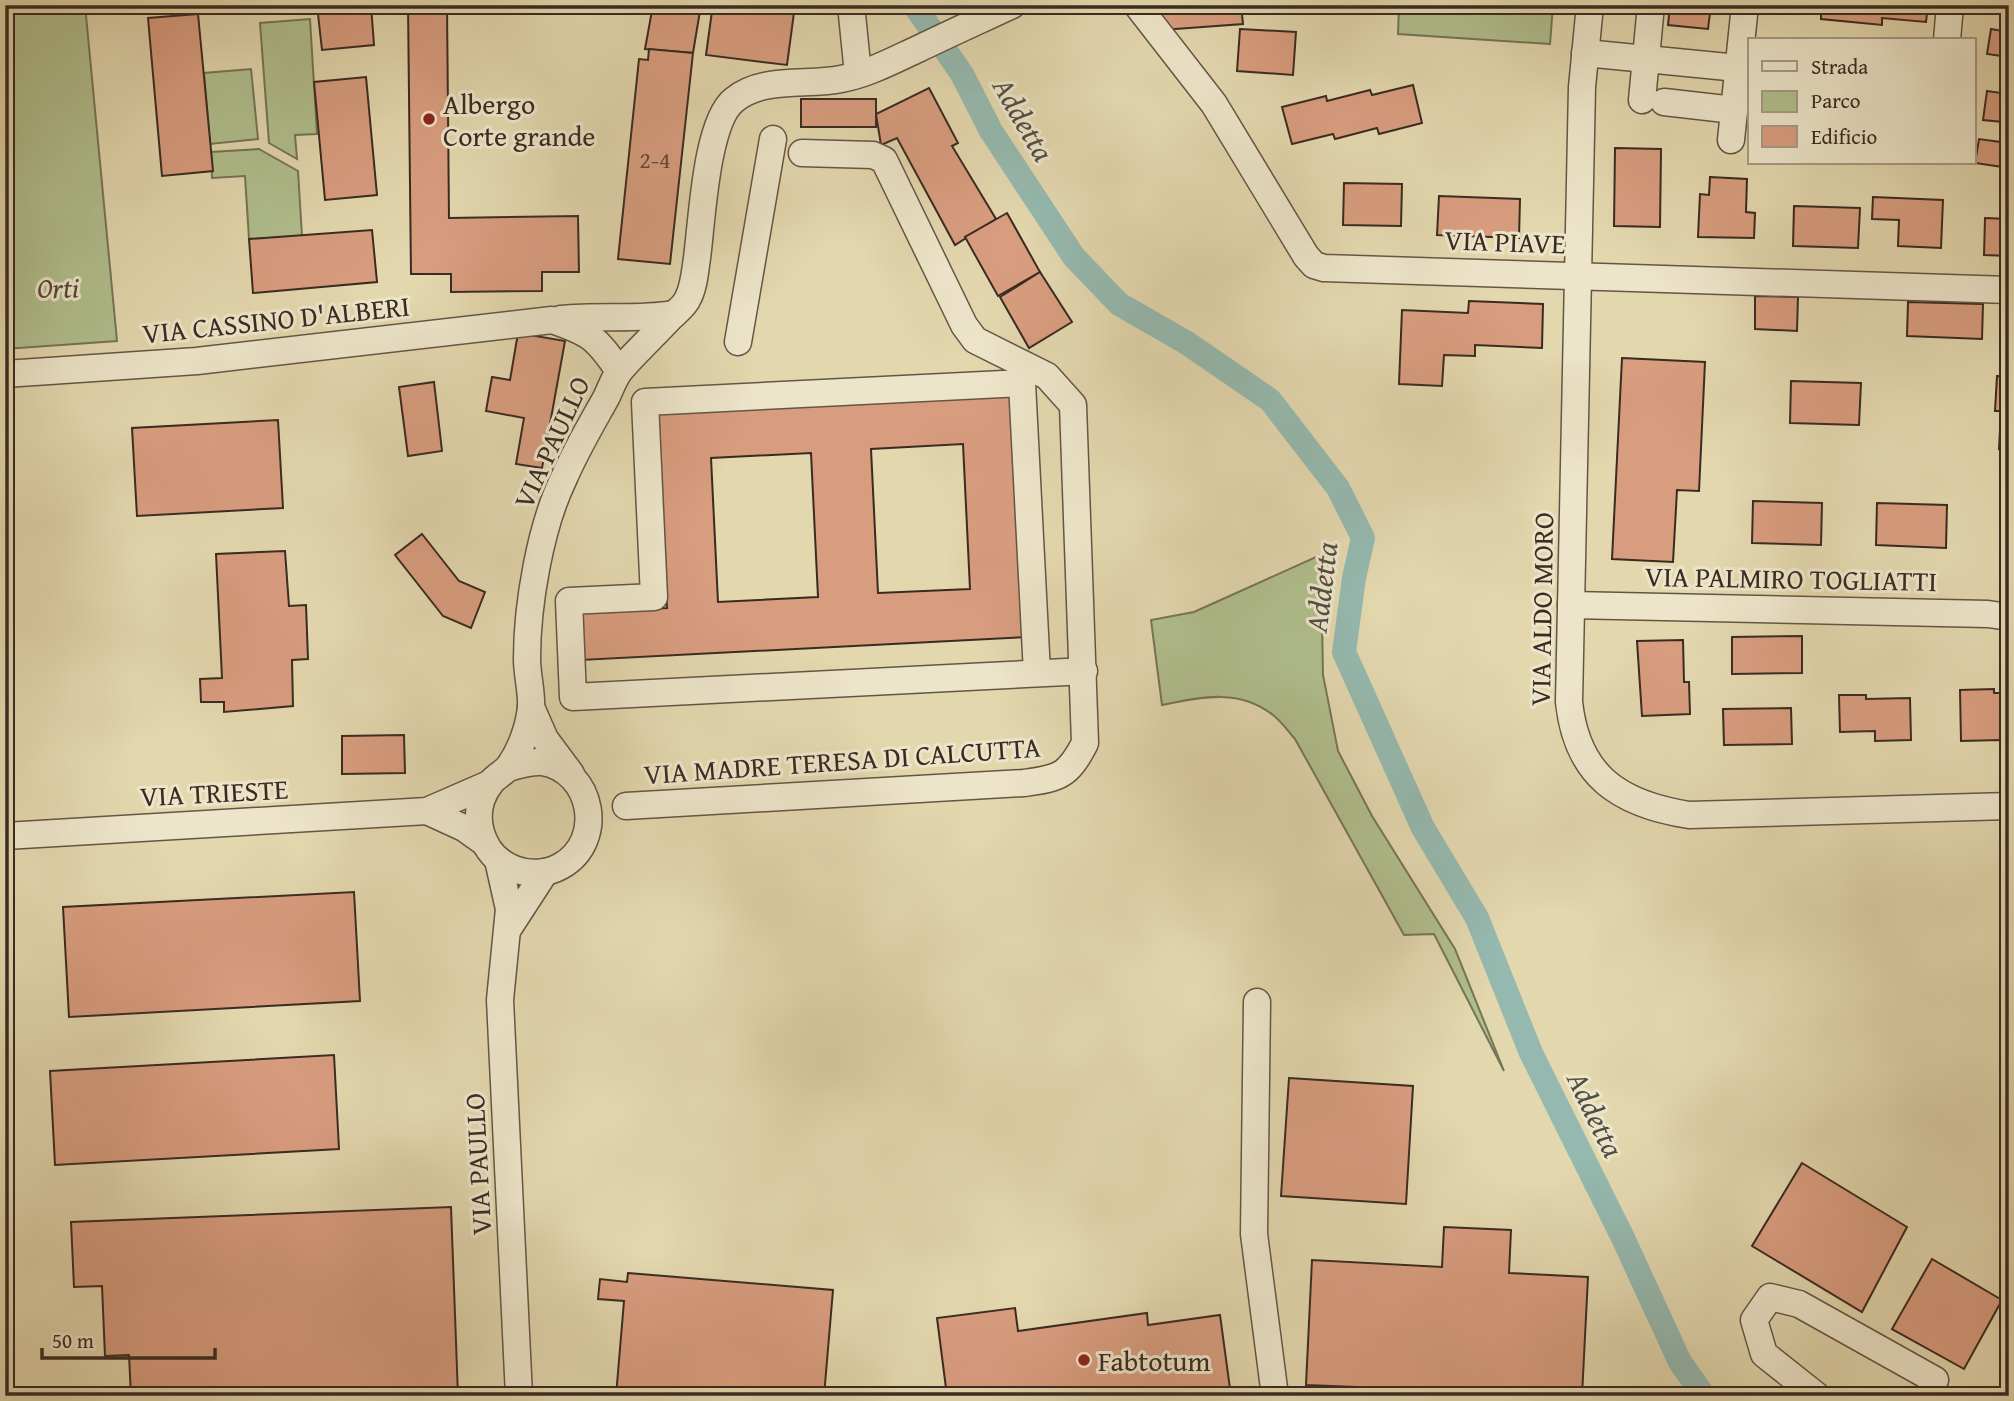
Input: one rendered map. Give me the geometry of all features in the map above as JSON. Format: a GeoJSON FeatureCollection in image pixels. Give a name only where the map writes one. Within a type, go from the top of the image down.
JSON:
{"type":"FeatureCollection","features":[{"type":"Feature","properties":{"kind":"street"},"geometry":{"type":"LineString","coordinates":[[852,5],[858,74]]}},
{"type":"Feature","properties":{"kind":"street","name":"VIA PAULLO"},"geometry":{"type":"LineString","coordinates":[[519,1396],[500,1000],[509,909],[491,852],[480,829],[478,813],[482,798],[524,738],[531,707],[527,659],[530,613],[542,541],[561,482],[619,371],[688,300],[695,277],[714,137],[722,113],[734,100],[749,91],[766,86],[840,79],[858,74],[1012,5]]}},
{"type":"Feature","properties":{"kind":"street","name":"VIA PIAVE"},"geometry":{"type":"LineString","coordinates":[[1137,5],[1214,104],[1314,265],[1324,268],[1577,274],[2009,290]]}},
{"type":"Feature","properties":{"kind":"street","name":"VIA ALDO MORO"},"geometry":{"type":"LineString","coordinates":[[1590,5],[1585,53],[1577,274],[1569,702],[1572,728],[1581,752],[1597,774],[1639,804],[1659,811],[1689,815],[2006,808]]}},
{"type":"Feature","properties":{"kind":"street"},"geometry":{"type":"LineString","coordinates":[[1651,5],[1646,59],[1653,101],[1734,110]]}},
{"type":"Feature","properties":{"kind":"street"},"geometry":{"type":"LineString","coordinates":[[1731,140],[1745,5]]}},
{"type":"Feature","properties":{"kind":"street"},"geometry":{"type":"LineString","coordinates":[[1947,38],[1950,5]]}},
{"type":"Feature","properties":{"kind":"street"},"geometry":{"type":"LineString","coordinates":[[1585,53],[1738,68]]}},
{"type":"Feature","properties":{"kind":"street"},"geometry":{"type":"LineString","coordinates":[[738,342],[773,139]]}},
{"type":"Feature","properties":{"kind":"street","name":"VIA MADRE TERESA DI CALCUTTA"},"geometry":{"type":"LineString","coordinates":[[589,826],[626,806],[1024,783],[1054,779],[1074,764],[1085,743],[1073,405],[1047,376],[975,340],[964,325],[884,160],[873,155],[802,153]]}},
{"type":"Feature","properties":{"kind":"street","name":"VIA CASSINO D'ALBERI"},"geometry":{"type":"LineString","coordinates":[[5,374],[197,361],[596,316],[650,318],[674,314]]}},
{"type":"Feature","properties":{"kind":"street","name":"VIA CASSINO D'ALBERI"},"geometry":{"type":"LineString","coordinates":[[552,320],[584,331],[597,341],[619,371]]}},
{"type":"Feature","properties":{"kind":"street"},"geometry":{"type":"LineString","coordinates":[[1037,673],[1022,383],[645,402],[654,597],[569,601],[573,697],[1084,671]]}},
{"type":"Feature","properties":{"kind":"street","name":"VIA PALMIRO TOGLIATTI"},"geometry":{"type":"LineString","coordinates":[[1571,605],[1988,614],[2009,617]]}},
{"type":"Feature","properties":{"kind":"street","name":"VIA PAULLO"},"geometry":{"type":"LineString","coordinates":[[508,929],[545,872],[561,866],[574,856],[584,842],[589,826],[589,809],[578,785],[545,739],[531,707]]}},
{"type":"Feature","properties":{"kind":"street"},"geometry":{"type":"LineString","coordinates":[[499,776],[525,763],[542,762],[559,768],[578,785]]}},
{"type":"Feature","properties":{"kind":"street","name":"VIA TRIESTE"},"geometry":{"type":"LineString","coordinates":[[5,836],[427,811],[499,776]]}},
{"type":"Feature","properties":{"kind":"street","name":"VIA MADRE TERESA DI CALCUTTA"},"geometry":{"type":"LineString","coordinates":[[578,785],[626,806]]}},
{"type":"Feature","properties":{"kind":"street","name":"VIA TRIESTE"},"geometry":{"type":"LineString","coordinates":[[427,811],[464,828],[491,852]]}},
{"type":"Feature","properties":{"kind":"street"},"geometry":{"type":"LineString","coordinates":[[491,852],[512,869],[528,873],[545,872]]}},
{"type":"Feature","properties":{"kind":"street"},"geometry":{"type":"LineString","coordinates":[[1257,1002],[1254,1234],[1275,1396]]}},
{"type":"Feature","properties":{"kind":"street"},"geometry":{"type":"LineString","coordinates":[[1817,1396],[1764,1354],[1754,1320],[1770,1297],[1799,1304],[1935,1380]]}},
{"type":"Feature","properties":{"kind":"green space","name":"Orti"},"geometry":{"type":"Polygon","coordinates":[[[5,5],[85,5],[117,341],[5,349],[5,5]]]}},
{"type":"Feature","properties":{"kind":"green space"},"geometry":{"type":"Polygon","coordinates":[[[1399,5],[1553,5],[1550,44],[1398,34],[1399,5]]]}},
{"type":"Feature","properties":{"kind":"green space"},"geometry":{"type":"Polygon","coordinates":[[[310,19],[317,134],[295,135],[297,159],[269,143],[260,23],[310,19]]]}},
{"type":"Feature","properties":{"kind":"green space"},"geometry":{"type":"Polygon","coordinates":[[[251,69],[258,139],[210,144],[204,73],[251,69]]]}},
{"type":"Feature","properties":{"kind":"green space"},"geometry":{"type":"Polygon","coordinates":[[[259,149],[298,171],[302,236],[249,239],[245,176],[212,178],[211,152],[259,149]]]}},
{"type":"Feature","properties":{"kind":"green space"},"geometry":{"type":"Polygon","coordinates":[[[1336,548],[1322,618],[1323,675],[1338,751],[1372,816],[1455,949],[1504,1071],[1434,934],[1404,935],[1295,739],[1282,723],[1260,706],[1233,698],[1191,699],[1162,705],[1151,620],[1194,612],[1336,548]]]}},
{"type":"Feature","properties":{"kind":"building"},"geometry":{"type":"Polygon","coordinates":[[[317,5],[371,5],[374,45],[322,50],[317,5]]]}},
{"type":"Feature","properties":{"kind":"building","name":"Albergo Corte grande"},"geometry":{"type":"Polygon","coordinates":[[[408,5],[447,5],[449,218],[578,216],[579,272],[542,272],[542,291],[451,292],[451,274],[411,274],[408,5]]]}},
{"type":"Feature","properties":{"kind":"building"},"geometry":{"type":"Polygon","coordinates":[[[653,5],[701,5],[693,53],[645,49],[653,5]]]}},
{"type":"Feature","properties":{"kind":"building"},"geometry":{"type":"Polygon","coordinates":[[[748,5],[795,5],[787,65],[706,55],[712,11],[746,14],[748,5]]]}},
{"type":"Feature","properties":{"kind":"building"},"geometry":{"type":"Polygon","coordinates":[[[1161,5],[1241,5],[1243,24],[1162,30],[1161,5]]]}},
{"type":"Feature","properties":{"kind":"building"},"geometry":{"type":"Polygon","coordinates":[[[1670,5],[1711,5],[1708,29],[1668,25],[1670,5]]]}},
{"type":"Feature","properties":{"kind":"building"},"geometry":{"type":"Polygon","coordinates":[[[1784,5],[1928,5],[1926,22],[1882,18],[1882,25],[1821,19],[1821,11],[1784,5]]]}},
{"type":"Feature","properties":{"kind":"building"},"geometry":{"type":"Polygon","coordinates":[[[198,14],[213,171],[162,176],[148,18],[198,14]]]}},
{"type":"Feature","properties":{"kind":"building"},"geometry":{"type":"Polygon","coordinates":[[[1240,29],[1296,32],[1293,75],[1237,71],[1240,29]]]}},
{"type":"Feature","properties":{"kind":"building"},"geometry":{"type":"Polygon","coordinates":[[[1991,29],[2009,32],[2009,57],[1987,54],[1991,29]]]}},
{"type":"Feature","properties":{"kind":"building"},"geometry":{"type":"Polygon","coordinates":[[[649,49],[693,53],[670,264],[618,259],[639,59],[648,60],[649,49]]]}},
{"type":"Feature","properties":{"kind":"building"},"geometry":{"type":"Polygon","coordinates":[[[366,77],[377,195],[325,200],[314,82],[366,77]]]}},
{"type":"Feature","properties":{"kind":"building"},"geometry":{"type":"Polygon","coordinates":[[[1413,85],[1422,123],[1379,134],[1377,128],[1335,139],[1333,134],[1292,144],[1282,107],[1326,96],[1327,101],[1370,90],[1372,95],[1413,85]]]}},
{"type":"Feature","properties":{"kind":"building"},"geometry":{"type":"Polygon","coordinates":[[[929,88],[958,143],[952,146],[996,219],[955,245],[897,138],[881,145],[876,114],[929,88]]]}},
{"type":"Feature","properties":{"kind":"building"},"geometry":{"type":"Polygon","coordinates":[[[1987,91],[2009,94],[2009,160],[2004,160],[2003,167],[1976,163],[1979,139],[2001,142],[2003,122],[1983,120],[1987,91]]]}},
{"type":"Feature","properties":{"kind":"building"},"geometry":{"type":"Polygon","coordinates":[[[801,99],[876,99],[876,127],[801,127],[801,99]]]}},
{"type":"Feature","properties":{"kind":"building"},"geometry":{"type":"Polygon","coordinates":[[[1615,148],[1661,149],[1660,227],[1614,226],[1615,148]]]}},
{"type":"Feature","properties":{"kind":"building"},"geometry":{"type":"Polygon","coordinates":[[[1710,177],[1747,179],[1746,212],[1755,213],[1754,238],[1698,237],[1700,194],[1709,195],[1710,177]]]}},
{"type":"Feature","properties":{"kind":"building"},"geometry":{"type":"Polygon","coordinates":[[[1344,183],[1402,184],[1401,226],[1343,225],[1344,183]]]}},
{"type":"Feature","properties":{"kind":"building"},"geometry":{"type":"Polygon","coordinates":[[[1439,196],[1520,199],[1519,238],[1437,235],[1439,196]]]}},
{"type":"Feature","properties":{"kind":"building"},"geometry":{"type":"Polygon","coordinates":[[[1873,197],[1943,200],[1941,248],[1898,246],[1899,220],[1872,219],[1873,197]]]}},
{"type":"Feature","properties":{"kind":"building"},"geometry":{"type":"Polygon","coordinates":[[[1794,206],[1860,208],[1858,248],[1793,246],[1794,206]]]}},
{"type":"Feature","properties":{"kind":"building"},"geometry":{"type":"Polygon","coordinates":[[[1007,213],[1040,272],[998,296],[965,237],[1007,213]]]}},
{"type":"Feature","properties":{"kind":"building"},"geometry":{"type":"Polygon","coordinates":[[[1985,218],[2009,219],[2009,256],[1984,255],[1985,218]]]}},
{"type":"Feature","properties":{"kind":"building"},"geometry":{"type":"Polygon","coordinates":[[[372,230],[377,282],[253,293],[249,239],[372,230]]]}},
{"type":"Feature","properties":{"kind":"building"},"geometry":{"type":"Polygon","coordinates":[[[1040,272],[1072,322],[1029,348],[1000,297],[1040,272]]]}},
{"type":"Feature","properties":{"kind":"building"},"geometry":{"type":"Polygon","coordinates":[[[1755,296],[1798,297],[1797,331],[1755,329],[1755,296]]]}},
{"type":"Feature","properties":{"kind":"building"},"geometry":{"type":"Polygon","coordinates":[[[1469,301],[1543,304],[1542,348],[1475,345],[1475,356],[1444,355],[1442,386],[1399,384],[1402,310],[1468,313],[1469,301]]]}},
{"type":"Feature","properties":{"kind":"building"},"geometry":{"type":"Polygon","coordinates":[[[1908,302],[1983,304],[1982,339],[1907,336],[1908,302]]]}},
{"type":"Feature","properties":{"kind":"building"},"geometry":{"type":"Polygon","coordinates":[[[518,333],[565,341],[542,468],[516,464],[524,418],[486,411],[492,377],[510,380],[518,333]]]}},
{"type":"Feature","properties":{"kind":"building"},"geometry":{"type":"Polygon","coordinates":[[[1622,358],[1705,362],[1699,491],[1677,490],[1673,562],[1612,559],[1622,358]]]}},
{"type":"Feature","properties":{"kind":"building"},"geometry":{"type":"Polygon","coordinates":[[[1997,376],[2009,377],[2009,450],[1999,449],[2001,411],[1995,411],[1997,376]]]}},
{"type":"Feature","properties":{"kind":"building"},"geometry":{"type":"Polygon","coordinates":[[[1791,381],[1861,383],[1859,425],[1790,423],[1791,381]]]}},
{"type":"Feature","properties":{"kind":"building"},"geometry":{"type":"Polygon","coordinates":[[[434,382],[442,451],[408,456],[399,387],[434,382]]]}},
{"type":"Feature","properties":{"kind":"building"},"geometry":{"type":"Polygon","coordinates":[[[1016,393],[1028,637],[581,660],[578,612],[667,608],[657,412],[1016,393]],[[963,444],[871,449],[878,593],[970,589],[963,444]],[[811,453],[711,458],[718,602],[818,597],[811,453]]]}},
{"type":"Feature","properties":{"kind":"building"},"geometry":{"type":"Polygon","coordinates":[[[278,420],[283,508],[137,516],[132,428],[278,420]]]}},
{"type":"Feature","properties":{"kind":"building"},"geometry":{"type":"Polygon","coordinates":[[[2002,495],[2009,495],[2009,568],[2000,567],[2002,495]]]}},
{"type":"Feature","properties":{"kind":"building"},"geometry":{"type":"Polygon","coordinates":[[[1753,501],[1822,503],[1821,545],[1752,543],[1753,501]]]}},
{"type":"Feature","properties":{"kind":"building"},"geometry":{"type":"Polygon","coordinates":[[[1877,503],[1947,505],[1946,548],[1876,545],[1877,503]]]}},
{"type":"Feature","properties":{"kind":"building"},"geometry":{"type":"Polygon","coordinates":[[[422,534],[459,581],[485,592],[471,628],[443,616],[395,555],[422,534]]]}},
{"type":"Feature","properties":{"kind":"building"},"geometry":{"type":"Polygon","coordinates":[[[285,551],[289,606],[306,605],[308,659],[292,660],[293,706],[224,712],[224,702],[201,702],[200,679],[222,678],[216,554],[285,551]]]}},
{"type":"Feature","properties":{"kind":"building"},"geometry":{"type":"Polygon","coordinates":[[[1802,636],[1802,673],[1732,674],[1732,637],[1802,636]]]}},
{"type":"Feature","properties":{"kind":"building"},"geometry":{"type":"Polygon","coordinates":[[[1683,640],[1684,682],[1689,682],[1690,714],[1642,716],[1637,641],[1683,640]]]}},
{"type":"Feature","properties":{"kind":"building"},"geometry":{"type":"Polygon","coordinates":[[[1994,689],[1994,693],[2009,693],[2009,742],[1961,741],[1960,690],[1994,689]]]}},
{"type":"Feature","properties":{"kind":"building"},"geometry":{"type":"Polygon","coordinates":[[[1839,695],[1866,695],[1866,699],[1910,698],[1911,740],[1875,741],[1875,731],[1840,732],[1839,695]]]}},
{"type":"Feature","properties":{"kind":"building"},"geometry":{"type":"Polygon","coordinates":[[[1791,708],[1792,744],[1724,745],[1723,709],[1791,708]]]}},
{"type":"Feature","properties":{"kind":"building"},"geometry":{"type":"Polygon","coordinates":[[[404,735],[405,773],[342,774],[342,736],[404,735]]]}},
{"type":"Feature","properties":{"kind":"building"},"geometry":{"type":"Polygon","coordinates":[[[354,892],[360,1001],[69,1017],[63,907],[354,892]]]}},
{"type":"Feature","properties":{"kind":"building"},"geometry":{"type":"Polygon","coordinates":[[[334,1055],[339,1149],[55,1165],[50,1071],[334,1055]]]}},
{"type":"Feature","properties":{"kind":"building"},"geometry":{"type":"Polygon","coordinates":[[[1289,1078],[1413,1086],[1406,1204],[1281,1196],[1289,1078]]]}},
{"type":"Feature","properties":{"kind":"building"},"geometry":{"type":"Polygon","coordinates":[[[1802,1163],[1907,1227],[1862,1312],[1752,1246],[1802,1163]]]}},
{"type":"Feature","properties":{"kind":"building"},"geometry":{"type":"Polygon","coordinates":[[[451,1207],[458,1396],[131,1396],[129,1355],[105,1356],[102,1286],[74,1287],[71,1222],[451,1207]]]}},
{"type":"Feature","properties":{"kind":"building"},"geometry":{"type":"Polygon","coordinates":[[[1444,1227],[1511,1230],[1509,1273],[1588,1277],[1582,1396],[1306,1385],[1312,1260],[1442,1267],[1444,1227]]]}},
{"type":"Feature","properties":{"kind":"building"},"geometry":{"type":"Polygon","coordinates":[[[1932,1259],[2002,1300],[1964,1369],[1892,1329],[1932,1259]]]}},
{"type":"Feature","properties":{"kind":"building"},"geometry":{"type":"Polygon","coordinates":[[[628,1273],[833,1290],[824,1396],[616,1396],[624,1301],[598,1299],[600,1279],[627,1282],[628,1273]]]}},
{"type":"Feature","properties":{"kind":"building","name":"Fabtotum"},"geometry":{"type":"Polygon","coordinates":[[[1015,1308],[1018,1331],[1147,1313],[1148,1325],[1220,1315],[1231,1396],[1154,1396],[1153,1390],[1112,1396],[947,1396],[937,1318],[1015,1308]]]}},
{"type":"Feature","properties":{"kind":"waterway","name":"Addetta"},"geometry":{"type":"LineString","coordinates":[[914,5],[962,74],[991,131],[1074,257],[1119,304],[1187,343],[1270,400],[1338,488],[1363,538],[1354,578],[1344,652],[1423,828],[1477,918],[1531,1053],[1623,1238],[1680,1362],[1704,1396]]}},
{"type":"Feature","properties":{"kind":"place","name":"Albergo Corte grande"},"geometry":{"type":"Point","coordinates":[429,119]}},
{"type":"Feature","properties":{"kind":"place","name":"Fabtotum"},"geometry":{"type":"Point","coordinates":[1084,1360]}}]}
